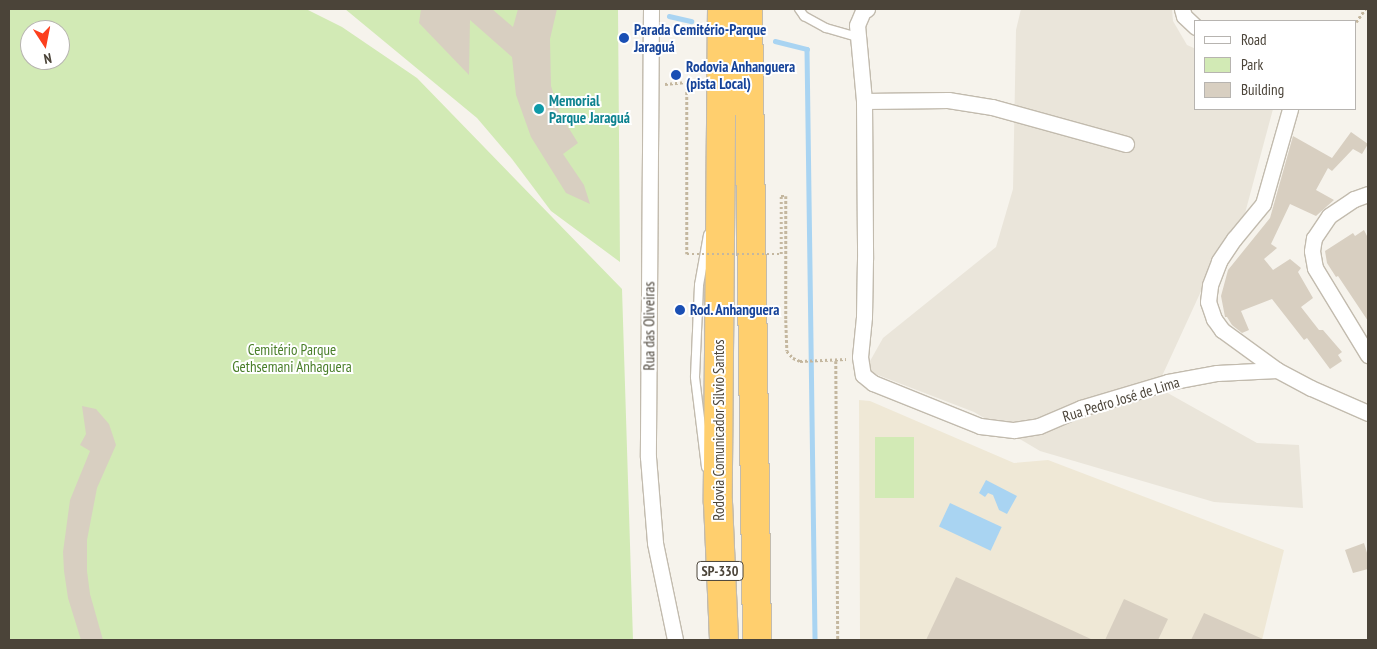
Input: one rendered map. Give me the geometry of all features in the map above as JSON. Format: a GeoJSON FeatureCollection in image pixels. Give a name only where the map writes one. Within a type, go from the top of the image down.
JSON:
{"type":"FeatureCollection","features":[{"type":"Feature","properties":{"kind":"highway","name":"Rodovia Comunicador Silvio Santos"},"geometry":{"type":"LineString","coordinates":[[722,9],[722,154],[711,486],[724,640]]}},
{"type":"Feature","properties":{"kind":"highway","name":"SP-330"},"geometry":{"type":"LineString","coordinates":[[748,9],[758,640]]}},
{"type":"Feature","properties":{"kind":"street","name":"Rua das Oliveiras"},"geometry":{"type":"LineString","coordinates":[[651,9],[648,457],[658,558],[675,640]]}},
{"type":"Feature","properties":{"kind":"street"},"geometry":{"type":"LineString","coordinates":[[868,9],[863,11],[857,25],[864,101],[948,100],[992,106],[1126,144]]}},
{"type":"Feature","properties":{"kind":"street"},"geometry":{"type":"LineString","coordinates":[[1182,9],[1184,16],[1194,25]]}},
{"type":"Feature","properties":{"kind":"street","name":"Rua Pedro José de Lima"},"geometry":{"type":"LineString","coordinates":[[864,101],[865,259],[864,317],[860,356],[863,375],[873,383],[980,426],[1014,430],[1039,426],[1080,408],[1168,382],[1217,373],[1277,370]]}},
{"type":"Feature","properties":{"kind":"street"},"geometry":{"type":"LineString","coordinates":[[1290,110],[1263,204],[1234,239],[1219,261],[1210,285],[1208,302],[1214,318],[1222,330],[1277,370],[1311,388],[1368,413]]}},
{"type":"Feature","properties":{"kind":"street"},"geometry":{"type":"LineString","coordinates":[[1368,194],[1354,199],[1329,216],[1314,238],[1312,251],[1315,268],[1368,355]]}},
{"type":"Feature","properties":{"kind":"lane"},"geometry":{"type":"LineString","coordinates":[[799,9],[804,16],[826,28],[858,36]]}},
{"type":"Feature","properties":{"kind":"lane"},"geometry":{"type":"LineString","coordinates":[[711,219],[722,154]]}},
{"type":"Feature","properties":{"kind":"lane"},"geometry":{"type":"LineString","coordinates":[[709,229],[699,285],[695,376],[711,486]]}},
{"type":"Feature","properties":{"kind":"path"},"geometry":{"type":"LineString","coordinates":[[1357,21],[1365,9]]}},
{"type":"Feature","properties":{"kind":"path"},"geometry":{"type":"LineString","coordinates":[[650,85],[687,82],[687,254],[781,254],[781,196],[786,196],[787,351],[793,358],[800,361],[836,361],[838,640]]}},
{"type":"Feature","properties":{"kind":"shaded area"},"geometry":{"type":"Polygon","coordinates":[[[1021,9],[1172,9],[1173,21],[1187,45],[1194,48],[1194,110],[1273,110],[1244,217],[1219,252],[1157,387],[1257,443],[1299,445],[1303,508],[1214,502],[1040,451],[974,412],[865,370],[883,338],[996,247],[1013,189],[1016,30],[1021,9]]]}},
{"type":"Feature","properties":{"kind":"shaded area"},"geometry":{"type":"Polygon","coordinates":[[[859,400],[870,401],[1014,463],[1048,460],[1284,550],[1262,640],[860,640],[859,400]]]}},
{"type":"Feature","properties":{"kind":"green space","name":"Cemitério Parque Gethsemani Anhaguera"},"geometry":{"type":"Polygon","coordinates":[[[9,9],[306,9],[342,27],[417,78],[622,289],[633,640],[9,640],[9,9]]]}},
{"type":"Feature","properties":{"kind":"green space"},"geometry":{"type":"Polygon","coordinates":[[[345,9],[618,9],[620,262],[551,211],[512,159],[477,118],[345,9]]]}},
{"type":"Feature","properties":{"kind":"green space"},"geometry":{"type":"Polygon","coordinates":[[[875,437],[914,437],[914,498],[875,498],[875,437]]]}},
{"type":"Feature","properties":{"kind":"water"},"geometry":{"type":"Polygon","coordinates":[[[986,480],[1017,496],[1007,514],[999,510],[993,495],[988,493],[985,497],[979,493],[986,480]]]}},
{"type":"Feature","properties":{"kind":"water"},"geometry":{"type":"Polygon","coordinates":[[[950,503],[1002,527],[991,551],[939,527],[950,503]]]}},
{"type":"Feature","properties":{"kind":"building","name":"Memorial Parque Jaraguá"},"geometry":{"type":"Polygon","coordinates":[[[421,9],[492,9],[513,27],[518,9],[557,9],[550,39],[551,86],[560,114],[578,143],[563,154],[584,185],[590,204],[566,193],[531,137],[516,95],[512,57],[470,20],[469,75],[419,23],[421,9]]]}},
{"type":"Feature","properties":{"kind":"building"},"geometry":{"type":"Polygon","coordinates":[[[1351,132],[1368,144],[1362,154],[1353,149],[1332,171],[1328,168],[1316,190],[1334,200],[1316,216],[1290,204],[1271,244],[1277,248],[1264,259],[1273,270],[1290,259],[1301,268],[1298,272],[1313,298],[1301,307],[1319,330],[1323,330],[1342,352],[1338,355],[1342,361],[1330,369],[1307,338],[1304,340],[1272,299],[1241,311],[1249,330],[1242,333],[1225,317],[1221,296],[1228,270],[1270,218],[1293,136],[1332,158],[1351,132]]]}},
{"type":"Feature","properties":{"kind":"building"},"geometry":{"type":"Polygon","coordinates":[[[1364,230],[1368,238],[1368,321],[1327,263],[1325,251],[1353,233],[1355,236],[1364,230]]]}},
{"type":"Feature","properties":{"kind":"building"},"geometry":{"type":"Polygon","coordinates":[[[82,406],[96,409],[109,424],[116,445],[97,488],[87,540],[87,571],[90,594],[103,640],[81,640],[68,598],[64,571],[63,552],[70,500],[90,451],[80,445],[86,434],[82,406]]]}},
{"type":"Feature","properties":{"kind":"building"},"geometry":{"type":"Polygon","coordinates":[[[1364,543],[1368,556],[1368,569],[1353,573],[1345,550],[1364,543]]]}},
{"type":"Feature","properties":{"kind":"building"},"geometry":{"type":"Polygon","coordinates":[[[956,577],[1093,640],[926,640],[956,577]]]}},
{"type":"Feature","properties":{"kind":"building"},"geometry":{"type":"Polygon","coordinates":[[[1124,599],[1168,619],[1158,640],[1105,640],[1124,599]]]}},
{"type":"Feature","properties":{"kind":"building"},"geometry":{"type":"Polygon","coordinates":[[[1204,613],[1265,640],[1191,640],[1204,613]]]}},
{"type":"Feature","properties":{"kind":"waterway"},"geometry":{"type":"LineString","coordinates":[[669,16],[691,21]]}},
{"type":"Feature","properties":{"kind":"waterway"},"geometry":{"type":"LineString","coordinates":[[775,41],[807,49],[815,640]]}},
{"type":"Feature","properties":{"kind":"place","name":"Parada Cemitério-Parque Jaraguá"},"geometry":{"type":"Point","coordinates":[624,38]}},
{"type":"Feature","properties":{"kind":"place","name":"Rodovia Anhanguera (pista Local)"},"geometry":{"type":"Point","coordinates":[676,75]}},
{"type":"Feature","properties":{"kind":"place","name":"Memorial Parque Jaraguá"},"geometry":{"type":"Point","coordinates":[539,109]}},
{"type":"Feature","properties":{"kind":"place","name":"Rod. Anhanguera"},"geometry":{"type":"Point","coordinates":[680,310]}}]}
